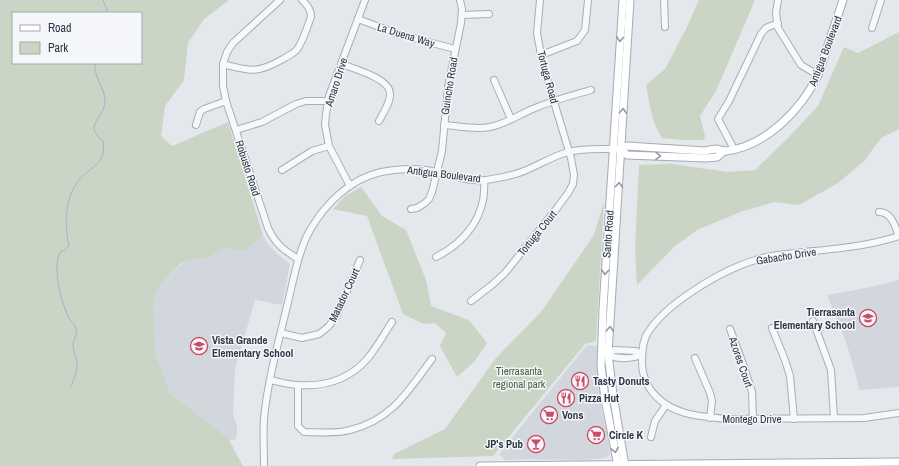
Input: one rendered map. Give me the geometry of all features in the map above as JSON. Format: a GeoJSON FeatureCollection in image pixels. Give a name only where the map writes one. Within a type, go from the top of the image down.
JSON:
{"type":"FeatureCollection","features":[{"type":"Feature","properties":{"kind":"main road","name":"Santo Road"},"geometry":{"type":"LineString","coordinates":[[622,465],[605,399],[603,309],[623,0]]}},
{"type":"Feature","properties":{"kind":"main road","name":"Santo Road"},"geometry":{"type":"LineString","coordinates":[[605,354],[621,150],[630,0]]}},
{"type":"Feature","properties":{"kind":"main road","name":"Antigua Boulevard"},"geometry":{"type":"LineString","coordinates":[[613,149],[621,150],[627,154],[706,158],[717,157],[724,151],[734,149],[760,139],[791,116],[812,87],[818,75],[843,0]]}},
{"type":"Feature","properties":{"kind":"main road"},"geometry":{"type":"LineString","coordinates":[[480,466],[878,464],[899,462]]}},
{"type":"Feature","properties":{"kind":"street"},"geometry":{"type":"LineString","coordinates":[[280,0],[233,43],[223,64],[247,70],[256,70],[268,68],[293,54],[300,44],[311,16],[309,8],[302,0]]}},
{"type":"Feature","properties":{"kind":"street","name":"Amaro Drive"},"geometry":{"type":"LineString","coordinates":[[350,186],[329,146],[325,125],[328,102],[365,0]]}},
{"type":"Feature","properties":{"kind":"street","name":"Guincho Road"},"geometry":{"type":"LineString","coordinates":[[411,209],[417,208],[429,199],[442,151],[448,87],[462,15],[460,0]]}},
{"type":"Feature","properties":{"kind":"street","name":"Tortuga Road"},"geometry":{"type":"LineString","coordinates":[[540,0],[538,33],[541,55],[570,151]]}},
{"type":"Feature","properties":{"kind":"street"},"geometry":{"type":"LineString","coordinates":[[541,55],[577,41],[585,30],[588,0]]}},
{"type":"Feature","properties":{"kind":"street"},"geometry":{"type":"LineString","coordinates":[[664,0],[665,27]]}},
{"type":"Feature","properties":{"kind":"street"},"geometry":{"type":"LineString","coordinates":[[778,0],[776,13],[778,28],[801,65],[818,75]]}},
{"type":"Feature","properties":{"kind":"street"},"geometry":{"type":"LineString","coordinates":[[872,28],[881,0]]}},
{"type":"Feature","properties":{"kind":"street"},"geometry":{"type":"LineString","coordinates":[[462,15],[489,14]]}},
{"type":"Feature","properties":{"kind":"street","name":"La Duena Way"},"geometry":{"type":"LineString","coordinates":[[358,19],[398,34],[455,49]]}},
{"type":"Feature","properties":{"kind":"street"},"geometry":{"type":"LineString","coordinates":[[734,149],[718,119],[729,101],[760,34],[766,28],[778,24]]}},
{"type":"Feature","properties":{"kind":"street","name":"Robusto Road"},"geometry":{"type":"LineString","coordinates":[[223,64],[223,80],[226,101],[272,236],[281,248],[298,259]]}},
{"type":"Feature","properties":{"kind":"street"},"geometry":{"type":"LineString","coordinates":[[342,64],[381,80],[388,86],[390,93],[389,102],[379,121]]}},
{"type":"Feature","properties":{"kind":"street"},"geometry":{"type":"LineString","coordinates":[[494,80],[511,119]]}},
{"type":"Feature","properties":{"kind":"street"},"geometry":{"type":"LineString","coordinates":[[444,125],[484,128],[502,124],[535,108],[592,90]]}},
{"type":"Feature","properties":{"kind":"street"},"geometry":{"type":"LineString","coordinates":[[196,126],[200,112],[226,101]]}},
{"type":"Feature","properties":{"kind":"street"},"geometry":{"type":"LineString","coordinates":[[236,130],[262,122],[296,104],[306,101],[328,102]]}},
{"type":"Feature","properties":{"kind":"street"},"geometry":{"type":"LineString","coordinates":[[282,170],[312,151],[329,146]]}},
{"type":"Feature","properties":{"kind":"street","name":"Antigua Boulevard"},"geometry":{"type":"LineString","coordinates":[[264,466],[264,417],[298,259],[305,240],[324,209],[332,200],[360,180],[380,172],[409,169],[427,170],[457,178],[484,180],[508,176],[523,171],[570,151],[591,148],[613,149]]}},
{"type":"Feature","properties":{"kind":"street","name":"Tortuga Court"},"geometry":{"type":"LineString","coordinates":[[471,301],[505,273],[568,193],[573,184],[574,175],[570,151]]}},
{"type":"Feature","properties":{"kind":"street"},"geometry":{"type":"LineString","coordinates":[[436,257],[448,251],[457,244],[476,222],[483,206],[485,194],[484,180]]}},
{"type":"Feature","properties":{"kind":"street"},"geometry":{"type":"LineString","coordinates":[[879,212],[883,212],[892,218],[899,236]]}},
{"type":"Feature","properties":{"kind":"street","name":"Gabacho Drive"},"geometry":{"type":"LineString","coordinates":[[642,355],[646,335],[658,320],[688,294],[716,275],[747,262],[768,256],[858,246],[899,236]]}},
{"type":"Feature","properties":{"kind":"street","name":"Matador Court"},"geometry":{"type":"LineString","coordinates":[[281,333],[302,338],[319,334],[328,327],[336,317],[360,260]]}},
{"type":"Feature","properties":{"kind":"street"},"geometry":{"type":"LineString","coordinates":[[813,321],[831,370],[834,418]]}},
{"type":"Feature","properties":{"kind":"street"},"geometry":{"type":"LineString","coordinates":[[271,380],[298,385],[322,384],[339,380],[357,370],[368,358],[392,322]]}},
{"type":"Feature","properties":{"kind":"street"},"geometry":{"type":"LineString","coordinates":[[772,328],[790,376],[794,419]]}},
{"type":"Feature","properties":{"kind":"street","name":"Azores Court"},"geometry":{"type":"LineString","coordinates":[[730,329],[744,364],[752,392],[754,419]]}},
{"type":"Feature","properties":{"kind":"street"},"geometry":{"type":"LineString","coordinates":[[605,354],[614,357],[635,358],[642,355]]}},
{"type":"Feature","properties":{"kind":"street","name":"Montego Drive"},"geometry":{"type":"LineString","coordinates":[[642,355],[642,370],[647,384],[655,396],[678,412],[710,418],[729,419],[864,418],[899,413]]}},
{"type":"Feature","properties":{"kind":"street"},"geometry":{"type":"LineString","coordinates":[[695,358],[712,401],[710,418]]}},
{"type":"Feature","properties":{"kind":"street"},"geometry":{"type":"LineString","coordinates":[[298,385],[298,426],[300,429],[304,432],[349,431],[367,425],[382,417],[396,406],[432,359]]}},
{"type":"Feature","properties":{"kind":"street"},"geometry":{"type":"LineString","coordinates":[[651,437],[655,421],[666,405]]}},
{"type":"Feature","properties":{"kind":"shaded area","name":"Vista Grande Elementary School"},"geometry":{"type":"Polygon","coordinates":[[[263,235],[276,253],[290,264],[282,305],[255,300],[235,369],[233,413],[237,428],[237,437],[235,440],[227,440],[212,425],[170,394],[156,356],[153,301],[160,285],[180,265],[191,260],[207,258],[226,248],[244,252],[263,235]]]}},
{"type":"Feature","properties":{"kind":"shaded area","name":"Tierrasanta Elementary School"},"geometry":{"type":"Polygon","coordinates":[[[899,279],[899,387],[859,390],[846,342],[827,295],[892,282],[899,279]]]}},
{"type":"Feature","properties":{"kind":"shaded area"},"geometry":{"type":"Polygon","coordinates":[[[587,345],[598,346],[597,370],[602,412],[610,454],[606,458],[585,460],[505,460],[499,454],[587,345]]]}},
{"type":"Feature","properties":{"kind":"green space"},"geometry":{"type":"Polygon","coordinates":[[[0,0],[229,0],[204,19],[188,43],[184,80],[165,106],[161,136],[172,146],[228,122],[263,235],[244,252],[226,248],[207,258],[191,260],[180,264],[160,285],[153,301],[156,356],[170,394],[212,425],[229,440],[243,466],[0,466],[0,0]]]}},
{"type":"Feature","properties":{"kind":"green space"},"geometry":{"type":"Polygon","coordinates":[[[699,0],[755,0],[716,91],[700,116],[705,136],[704,140],[662,138],[655,126],[646,85],[665,69],[699,0]]]}},
{"type":"Feature","properties":{"kind":"green space"},"geometry":{"type":"Polygon","coordinates":[[[899,32],[899,129],[881,138],[864,161],[838,183],[799,205],[774,202],[743,211],[697,230],[675,246],[637,285],[635,248],[639,165],[672,164],[727,172],[755,170],[818,106],[844,47],[858,53],[899,32]]]}},
{"type":"Feature","properties":{"kind":"green space","name":"Tierrasanta regional park"},"geometry":{"type":"Polygon","coordinates":[[[361,187],[382,216],[406,230],[426,280],[431,306],[469,320],[487,343],[474,362],[457,377],[440,346],[446,333],[435,323],[424,324],[403,314],[367,216],[333,209],[345,196],[361,187]]]}},
{"type":"Feature","properties":{"kind":"green space","name":"Tierrasanta regional park"},"geometry":{"type":"Polygon","coordinates":[[[604,202],[596,341],[585,344],[493,456],[392,459],[394,454],[445,429],[496,358],[541,312],[594,235],[604,202]]]}},
{"type":"Feature","properties":{"kind":"waterway"},"geometry":{"type":"LineString","coordinates":[[103,0],[108,12]]}},
{"type":"Feature","properties":{"kind":"waterway"},"geometry":{"type":"LineString","coordinates":[[70,387],[77,369],[73,346],[76,328],[69,318],[63,303],[58,285],[57,268],[60,252],[65,250],[69,245],[66,220],[68,202],[71,194],[79,180],[97,164],[103,155],[103,141],[94,130],[94,126],[102,112],[105,101],[96,73],[95,64]]}},
{"type":"Feature","properties":{"kind":"place","name":"Tierrasanta Elementary School"},"geometry":{"type":"Point","coordinates":[868,318]}},
{"type":"Feature","properties":{"kind":"place","name":"Vista Grande Elementary School"},"geometry":{"type":"Point","coordinates":[199,346]}},
{"type":"Feature","properties":{"kind":"place","name":"Tasty Donuts"},"geometry":{"type":"Point","coordinates":[580,381]}},
{"type":"Feature","properties":{"kind":"place","name":"Pizza Hut"},"geometry":{"type":"Point","coordinates":[566,398]}},
{"type":"Feature","properties":{"kind":"place","name":"Vons"},"geometry":{"type":"Point","coordinates":[549,415]}},
{"type":"Feature","properties":{"kind":"place","name":"Circle K"},"geometry":{"type":"Point","coordinates":[596,435]}},
{"type":"Feature","properties":{"kind":"place","name":"JP's Pub"},"geometry":{"type":"Point","coordinates":[536,444]}}]}
